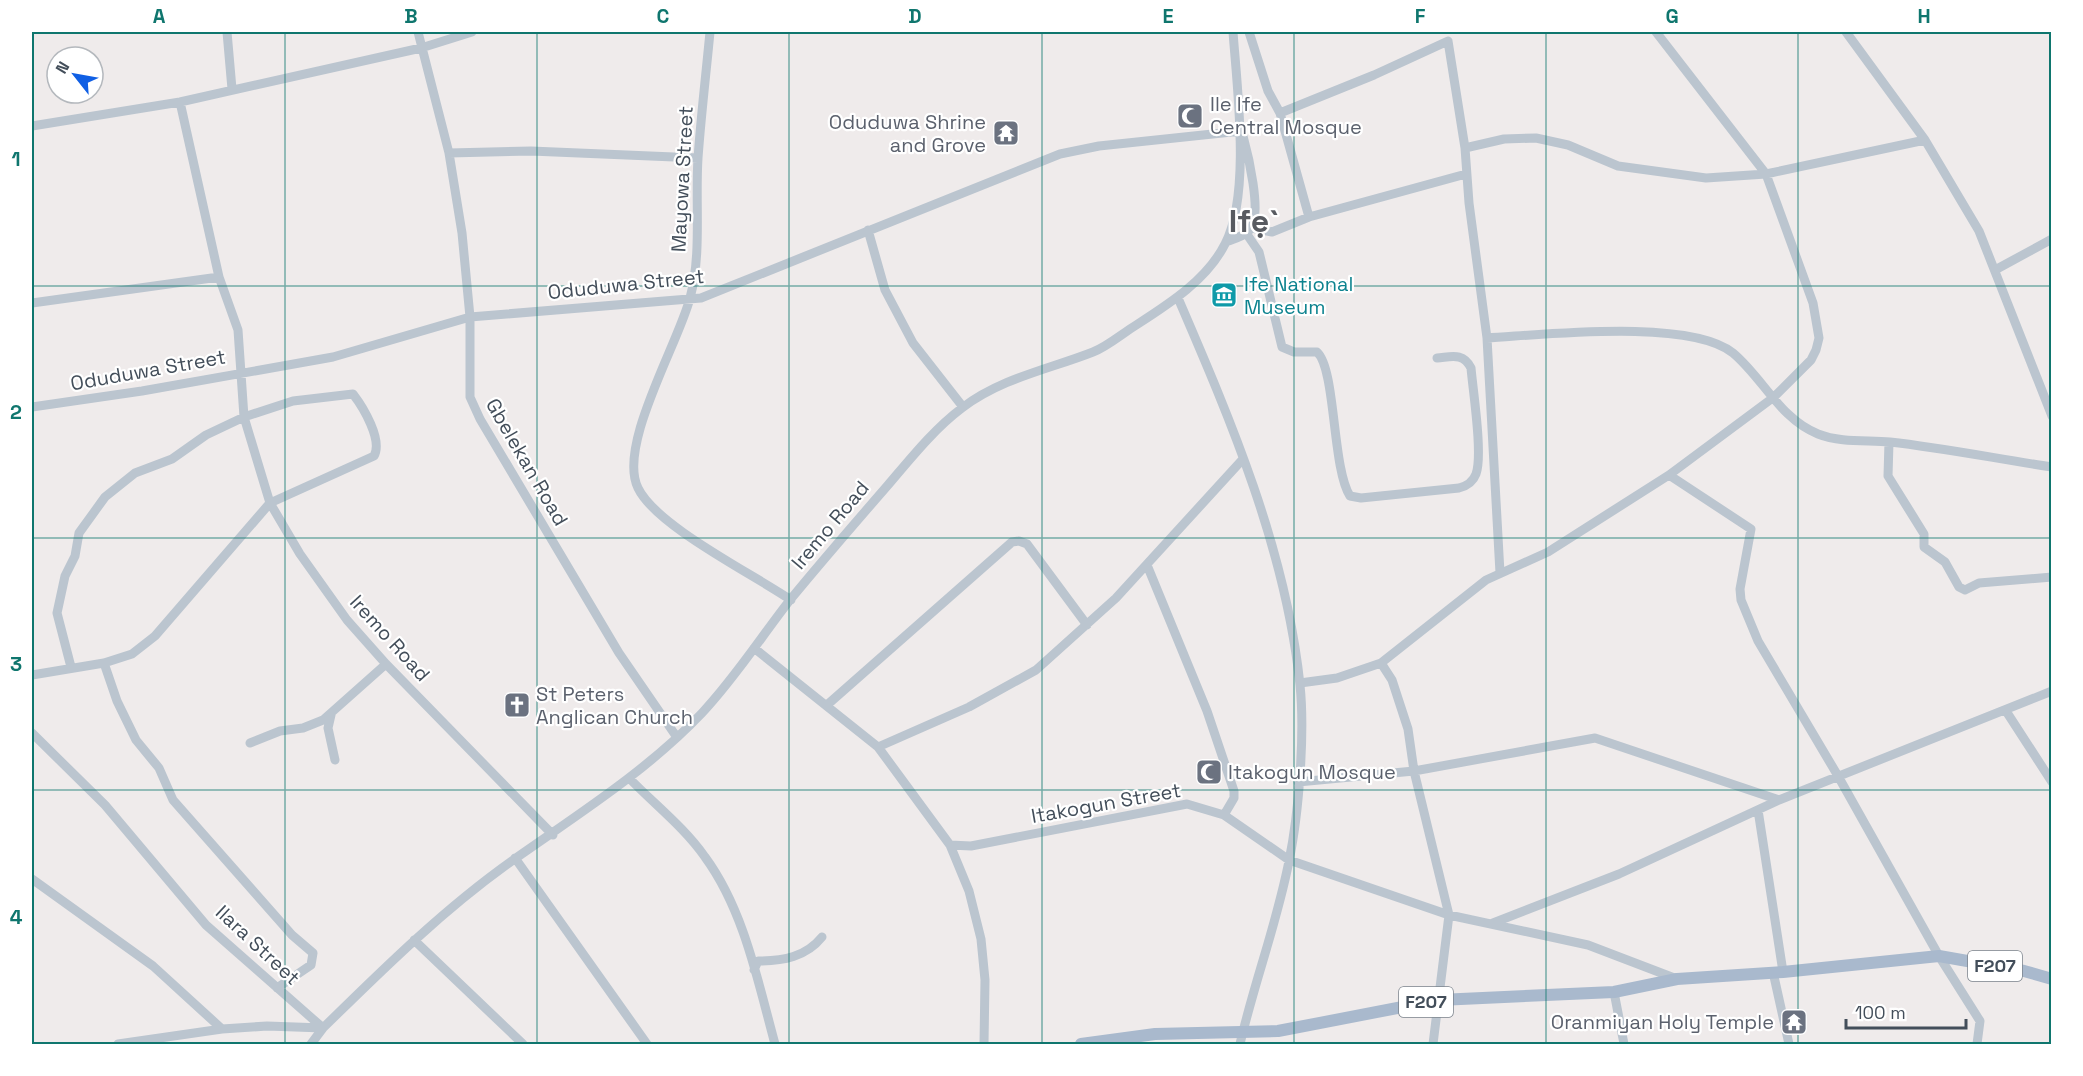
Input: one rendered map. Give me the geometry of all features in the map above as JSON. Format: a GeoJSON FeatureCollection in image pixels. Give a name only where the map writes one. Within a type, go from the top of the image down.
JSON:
{"type":"FeatureCollection","features":[{"type":"Feature","properties":{"kind":"main road","name":"F207"},"geometry":{"type":"LineString","coordinates":[[1081,1044],[1155,1034],[1242,1039],[1439,1000],[1614,992],[1677,979],[1778,972],[1939,956],[2024,971],[2052,979]]}},
{"type":"Feature","properties":{"kind":"street"},"geometry":{"type":"LineString","coordinates":[[227,32],[232,89]]}},
{"type":"Feature","properties":{"kind":"street","name":"Gbelekan Road"},"geometry":{"type":"LineString","coordinates":[[418,32],[450,153],[462,233],[470,317],[470,397],[480,419],[619,653],[676,736]]}},
{"type":"Feature","properties":{"kind":"street"},"geometry":{"type":"LineString","coordinates":[[32,126],[180,102],[421,48],[472,32]]}},
{"type":"Feature","properties":{"kind":"street","name":"Mayowa Street"},"geometry":{"type":"LineString","coordinates":[[710,32],[698,158],[696,262],[690,299],[642,424],[634,468],[638,488],[654,508],[686,533],[791,600]]}},
{"type":"Feature","properties":{"kind":"street"},"geometry":{"type":"LineString","coordinates":[[1226,242],[1236,206],[1241,131],[1233,32]]}},
{"type":"Feature","properties":{"kind":"street"},"geometry":{"type":"LineString","coordinates":[[1249,32],[1268,91],[1280,113],[1310,217]]}},
{"type":"Feature","properties":{"kind":"street"},"geometry":{"type":"LineString","coordinates":[[1300,683],[1337,678],[1381,663],[1486,580],[1548,552],[1669,475],[1774,397],[1811,360],[1819,338],[1813,303],[1803,268],[1766,174],[1656,32]]}},
{"type":"Feature","properties":{"kind":"street"},"geometry":{"type":"LineString","coordinates":[[1846,32],[1925,140],[1979,231],[2052,416]]}},
{"type":"Feature","properties":{"kind":"street"},"geometry":{"type":"LineString","coordinates":[[1280,113],[1384,71],[1448,41],[1465,148],[1466,174],[1487,338],[1500,573]]}},
{"type":"Feature","properties":{"kind":"street","name":"Iremo Road"},"geometry":{"type":"LineString","coordinates":[[180,102],[219,277],[238,330],[244,417],[270,503],[300,554],[347,620],[386,664],[553,835]]}},
{"type":"Feature","properties":{"kind":"street"},"geometry":{"type":"LineString","coordinates":[[1241,131],[1247,152],[1254,205],[1249,230],[1259,252],[1282,347],[1294,352],[1317,352],[1324,361],[1334,423],[1350,496],[1361,498],[1459,488],[1465,487],[1475,477],[1478,467],[1471,368],[1467,360],[1459,356],[1437,358]]}},
{"type":"Feature","properties":{"kind":"street","name":"Oduduwa Street"},"geometry":{"type":"LineString","coordinates":[[32,407],[142,391],[333,357],[470,317],[701,298],[1060,154],[1099,146],[1241,131]]}},
{"type":"Feature","properties":{"kind":"street"},"geometry":{"type":"LineString","coordinates":[[1465,148],[1504,139],[1536,138],[1568,145],[1618,166],[1706,178],[1766,174],[1925,140]]}},
{"type":"Feature","properties":{"kind":"street"},"geometry":{"type":"LineString","coordinates":[[450,153],[531,151],[698,158]]}},
{"type":"Feature","properties":{"kind":"street"},"geometry":{"type":"LineString","coordinates":[[1226,242],[1249,230],[1272,232],[1310,217],[1466,174]]}},
{"type":"Feature","properties":{"kind":"street"},"geometry":{"type":"LineString","coordinates":[[1236,206],[1254,205]]}},
{"type":"Feature","properties":{"kind":"street"},"geometry":{"type":"LineString","coordinates":[[868,230],[885,290],[913,343],[963,407]]}},
{"type":"Feature","properties":{"kind":"street"},"geometry":{"type":"LineString","coordinates":[[1995,270],[2052,239]]}},
{"type":"Feature","properties":{"kind":"street","name":"Iremo Road"},"geometry":{"type":"LineString","coordinates":[[311,1044],[323,1028],[414,940],[515,858],[553,835],[629,778],[707,708],[791,600],[918,450],[963,407],[1011,380],[1098,350],[1178,297],[1206,269],[1226,242]]}},
{"type":"Feature","properties":{"kind":"street"},"geometry":{"type":"LineString","coordinates":[[32,303],[219,277]]}},
{"type":"Feature","properties":{"kind":"street"},"geometry":{"type":"LineString","coordinates":[[1178,297],[1243,459],[1264,519],[1279,574],[1300,683],[1302,713],[1298,782],[1289,860],[1242,1039]]}},
{"type":"Feature","properties":{"kind":"street"},"geometry":{"type":"LineString","coordinates":[[1487,338],[1650,331],[1703,340],[1731,351],[1774,397],[1786,415],[1817,434],[1844,440],[1889,442],[2052,467]]}},
{"type":"Feature","properties":{"kind":"street"},"geometry":{"type":"LineString","coordinates":[[32,675],[104,663],[132,654],[155,636],[270,503],[370,459],[377,451],[375,435],[353,394],[293,401],[244,417],[206,435],[172,459],[135,472],[105,497],[79,533],[75,556],[65,576],[57,613],[70,667]]}},
{"type":"Feature","properties":{"kind":"street"},"geometry":{"type":"LineString","coordinates":[[1889,442],[1888,476],[1892,485],[1924,534],[1924,547],[1946,562],[1959,588],[1965,590],[1979,583],[2052,577]]}},
{"type":"Feature","properties":{"kind":"street"},"geometry":{"type":"LineString","coordinates":[[878,747],[1001,691],[1036,670],[1087,625],[1147,565],[1243,459]]}},
{"type":"Feature","properties":{"kind":"street"},"geometry":{"type":"LineString","coordinates":[[1669,475],[1751,529],[1743,561],[1741,600],[1758,641],[1838,776],[1939,956],[1980,1021],[1977,1044]]}},
{"type":"Feature","properties":{"kind":"street"},"geometry":{"type":"LineString","coordinates":[[827,705],[1012,542],[1019,541],[1027,544],[1087,625]]}},
{"type":"Feature","properties":{"kind":"street"},"geometry":{"type":"LineString","coordinates":[[1147,565],[1207,711],[1234,791],[1224,815]]}},
{"type":"Feature","properties":{"kind":"street"},"geometry":{"type":"LineString","coordinates":[[754,648],[878,747],[950,845],[969,891],[981,939],[985,980],[984,1044]]}},
{"type":"Feature","properties":{"kind":"street"},"geometry":{"type":"LineString","coordinates":[[104,663],[117,701],[136,740],[159,768],[173,800],[292,935],[313,953],[311,965],[277,988]]}},
{"type":"Feature","properties":{"kind":"street"},"geometry":{"type":"LineString","coordinates":[[1381,663],[1392,680],[1408,729],[1414,771],[1449,915],[1433,1044]]}},
{"type":"Feature","properties":{"kind":"street"},"geometry":{"type":"LineString","coordinates":[[250,743],[287,729],[303,728],[331,715],[386,664]]}},
{"type":"Feature","properties":{"kind":"street"},"geometry":{"type":"LineString","coordinates":[[1493,923],[1619,874],[1779,800],[2052,691]]}},
{"type":"Feature","properties":{"kind":"street"},"geometry":{"type":"LineString","coordinates":[[2006,711],[2052,782]]}},
{"type":"Feature","properties":{"kind":"street"},"geometry":{"type":"LineString","coordinates":[[331,715],[328,728],[335,760]]}},
{"type":"Feature","properties":{"kind":"street","name":"Ilara Street"},"geometry":{"type":"LineString","coordinates":[[32,733],[105,806],[206,925],[323,1028]]}},
{"type":"Feature","properties":{"kind":"street"},"geometry":{"type":"LineString","coordinates":[[1298,782],[1414,771],[1594,738],[1779,800]]}},
{"type":"Feature","properties":{"kind":"street"},"geometry":{"type":"LineString","coordinates":[[629,778],[690,837],[716,872],[731,904],[754,970],[775,1044]]}},
{"type":"Feature","properties":{"kind":"street","name":"Itakogun Street"},"geometry":{"type":"LineString","coordinates":[[950,845],[971,846],[1187,804],[1224,815],[1289,860],[1449,915],[1588,945],[1677,979]]}},
{"type":"Feature","properties":{"kind":"street"},"geometry":{"type":"LineString","coordinates":[[1758,810],[1789,1044]]}},
{"type":"Feature","properties":{"kind":"street"},"geometry":{"type":"LineString","coordinates":[[515,858],[647,1044]]}},
{"type":"Feature","properties":{"kind":"street"},"geometry":{"type":"LineString","coordinates":[[32,879],[153,966],[222,1029]]}},
{"type":"Feature","properties":{"kind":"street"},"geometry":{"type":"LineString","coordinates":[[754,970],[758,962],[775,961],[806,952],[822,937]]}},
{"type":"Feature","properties":{"kind":"street"},"geometry":{"type":"LineString","coordinates":[[414,940],[523,1044]]}},
{"type":"Feature","properties":{"kind":"street"},"geometry":{"type":"LineString","coordinates":[[1614,992],[1624,1044]]}},
{"type":"Feature","properties":{"kind":"street"},"geometry":{"type":"LineString","coordinates":[[118,1044],[222,1029],[267,1026],[323,1028]]}},
{"type":"Feature","properties":{"kind":"place","name":"Ile Ife Central Mosque"},"geometry":{"type":"Point","coordinates":[1190,116]}},
{"type":"Feature","properties":{"kind":"place","name":"Oduduwa Shrine and Grove"},"geometry":{"type":"Point","coordinates":[1006,133]}},
{"type":"Feature","properties":{"kind":"place","name":"Ife National Museum"},"geometry":{"type":"Point","coordinates":[1224,295]}},
{"type":"Feature","properties":{"kind":"place","name":"St Peters Anglican Church"},"geometry":{"type":"Point","coordinates":[517,705]}},
{"type":"Feature","properties":{"kind":"place","name":"Itakogun Mosque"},"geometry":{"type":"Point","coordinates":[1209,772]}},
{"type":"Feature","properties":{"kind":"place","name":"Oranmiyan Holy Temple"},"geometry":{"type":"Point","coordinates":[1794,1022]}},
{"type":"Feature","properties":{"kind":"district","name":"Ifẹ̀"},"geometry":{"type":"Point","coordinates":[1249,221]}}]}
